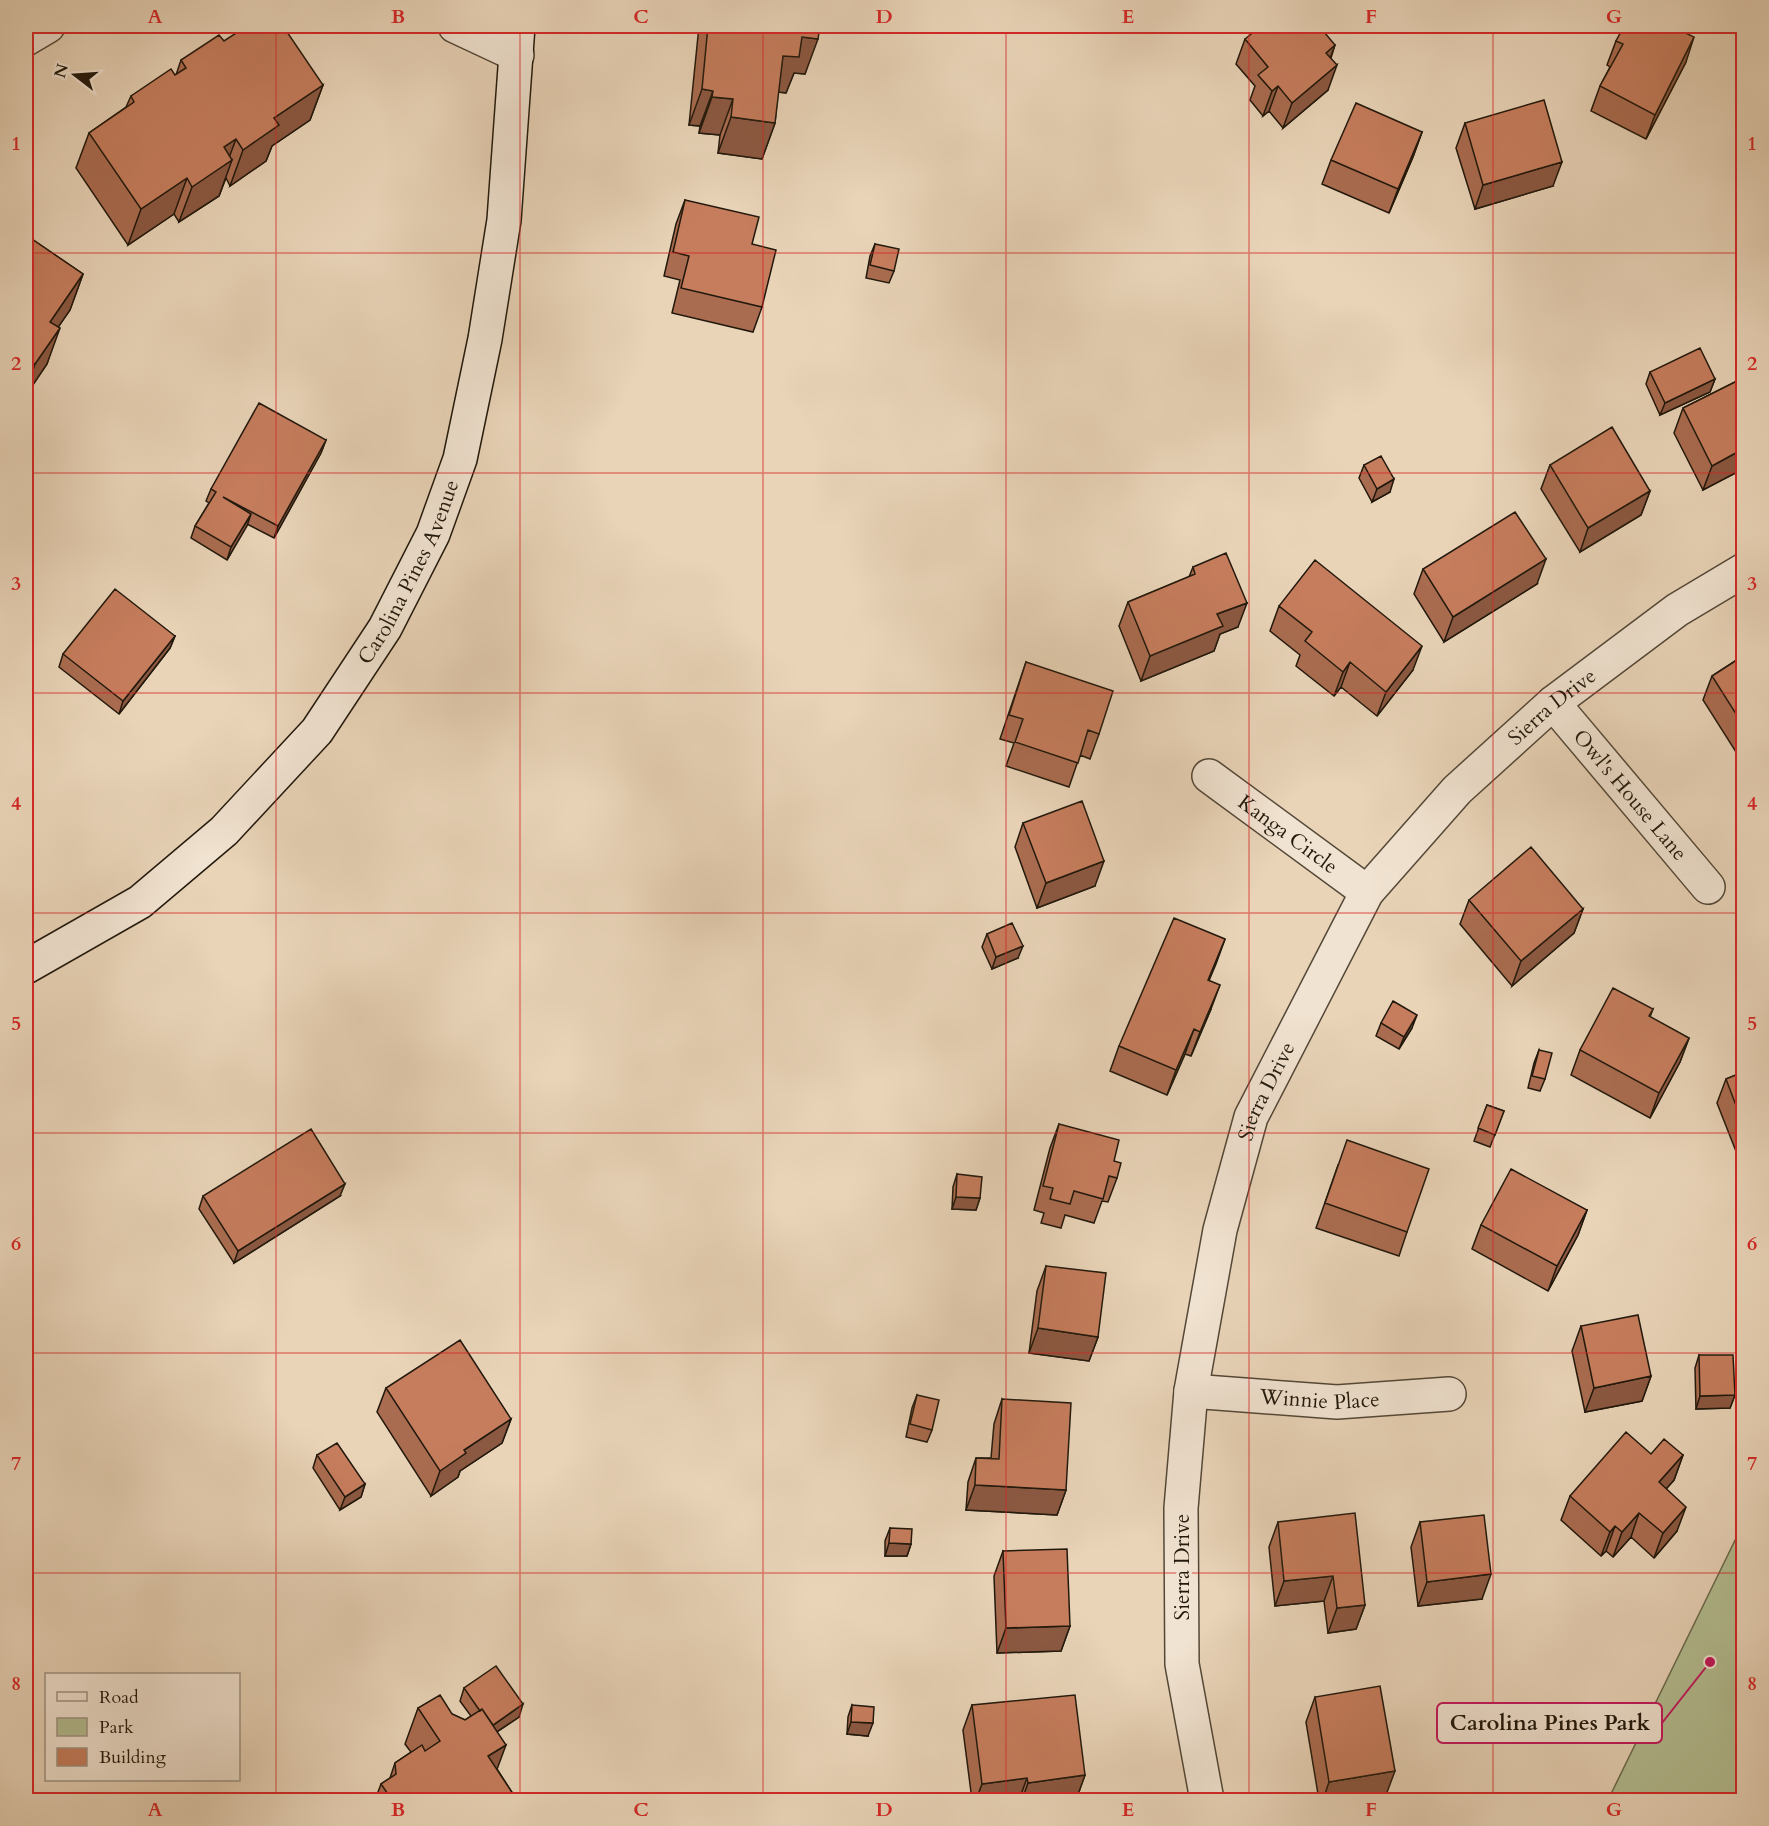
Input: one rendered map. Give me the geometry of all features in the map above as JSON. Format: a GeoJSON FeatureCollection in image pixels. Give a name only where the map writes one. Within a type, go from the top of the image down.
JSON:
{"type":"FeatureCollection","features":[{"type":"Feature","properties":{"kind":"street"},"geometry":{"type":"LineString","coordinates":[[26,39],[48,26]]}},
{"type":"Feature","properties":{"kind":"street"},"geometry":{"type":"LineString","coordinates":[[455,26],[518,40]]}},
{"type":"Feature","properties":{"kind":"street","name":"Carolina Pines Avenue"},"geometry":{"type":"LineString","coordinates":[[26,967],[140,902],[224,831],[318,731],[386,628],[433,534],[460,459],[485,339],[504,220],[518,40]]}},
{"type":"Feature","properties":{"kind":"street","name":"Sierra Drive"},"geometry":{"type":"LineString","coordinates":[[1208,1800],[1182,1664],[1181,1508],[1191,1391],[1220,1230],[1251,1117],[1367,892],[1457,790],[1553,703],[1677,610],[1743,570]]}},
{"type":"Feature","properties":{"kind":"street","name":"Owl's House Lane"},"geometry":{"type":"LineString","coordinates":[[1553,703],[1708,887]]}},
{"type":"Feature","properties":{"kind":"street","name":"Kanga Circle"},"geometry":{"type":"LineString","coordinates":[[1209,776],[1367,892]]}},
{"type":"Feature","properties":{"kind":"street","name":"Winnie Place"},"geometry":{"type":"LineString","coordinates":[[1191,1391],[1337,1402],[1449,1394]]}},
{"type":"Feature","properties":{"kind":"green space"},"geometry":{"type":"Polygon","coordinates":[[[1743,1524],[1743,1800],[1608,1800],[1743,1524]]]}},
{"type":"Feature","properties":{"kind":"building"},"geometry":{"type":"Polygon","coordinates":[[[247,26],[283,26],[323,85],[274,118],[279,125],[243,150],[236,139],[224,147],[232,160],[192,187],[187,178],[141,209],[89,133],[134,102],[131,96],[171,69],[175,75],[186,68],[181,60],[219,35],[224,41],[247,26]]]}},
{"type":"Feature","properties":{"kind":"building"},"geometry":{"type":"Polygon","coordinates":[[[708,26],[820,26],[818,39],[802,37],[799,57],[783,56],[775,123],[731,117],[733,99],[712,97],[713,91],[702,89],[708,26]]]}},
{"type":"Feature","properties":{"kind":"building"},"geometry":{"type":"Polygon","coordinates":[[[1261,26],[1319,26],[1335,45],[1326,53],[1337,65],[1292,103],[1278,86],[1272,91],[1258,75],[1268,67],[1245,39],[1261,26]]]}},
{"type":"Feature","properties":{"kind":"building"},"geometry":{"type":"Polygon","coordinates":[[[1624,26],[1671,26],[1694,37],[1655,115],[1600,86],[1623,44],[1616,41],[1624,26]]]}},
{"type":"Feature","properties":{"kind":"building"},"geometry":{"type":"Polygon","coordinates":[[[1544,100],[1562,162],[1483,185],[1465,123],[1544,100]]]}},
{"type":"Feature","properties":{"kind":"building"},"geometry":{"type":"Polygon","coordinates":[[[1356,103],[1422,132],[1398,189],[1331,160],[1356,103]]]}},
{"type":"Feature","properties":{"kind":"building"},"geometry":{"type":"Polygon","coordinates":[[[685,200],[759,217],[752,244],[776,250],[762,307],[681,288],[689,256],[673,252],[685,200]]]}},
{"type":"Feature","properties":{"kind":"building"},"geometry":{"type":"Polygon","coordinates":[[[26,235],[83,274],[50,322],[60,328],[35,364],[26,358],[26,235]]]}},
{"type":"Feature","properties":{"kind":"building"},"geometry":{"type":"Polygon","coordinates":[[[875,244],[899,249],[894,271],[870,265],[875,244]]]}},
{"type":"Feature","properties":{"kind":"building"},"geometry":{"type":"Polygon","coordinates":[[[1700,348],[1715,379],[1665,403],[1650,372],[1700,348]]]}},
{"type":"Feature","properties":{"kind":"building"},"geometry":{"type":"Polygon","coordinates":[[[1743,378],[1743,449],[1712,466],[1683,408],[1743,378]]]}},
{"type":"Feature","properties":{"kind":"building"},"geometry":{"type":"Polygon","coordinates":[[[259,403],[326,440],[278,526],[223,497],[251,514],[231,547],[195,526],[216,492],[211,489],[259,403]]]}},
{"type":"Feature","properties":{"kind":"building"},"geometry":{"type":"Polygon","coordinates":[[[1612,427],[1650,491],[1588,528],[1550,465],[1612,427]]]}},
{"type":"Feature","properties":{"kind":"building"},"geometry":{"type":"Polygon","coordinates":[[[1381,456],[1394,479],[1377,489],[1364,465],[1381,456]]]}},
{"type":"Feature","properties":{"kind":"building"},"geometry":{"type":"Polygon","coordinates":[[[1515,512],[1546,559],[1453,617],[1423,569],[1515,512]]]}},
{"type":"Feature","properties":{"kind":"building"},"geometry":{"type":"Polygon","coordinates":[[[1226,553],[1247,603],[1217,614],[1223,626],[1150,656],[1128,602],[1195,574],[1193,567],[1226,553]]]}},
{"type":"Feature","properties":{"kind":"building"},"geometry":{"type":"Polygon","coordinates":[[[1315,560],[1422,646],[1386,692],[1350,662],[1343,672],[1305,641],[1312,632],[1279,606],[1315,560]]]}},
{"type":"Feature","properties":{"kind":"building"},"geometry":{"type":"Polygon","coordinates":[[[115,589],[175,636],[123,701],[63,654],[115,589]]]}},
{"type":"Feature","properties":{"kind":"building"},"geometry":{"type":"Polygon","coordinates":[[[1743,656],[1743,725],[1712,676],[1743,656]]]}},
{"type":"Feature","properties":{"kind":"building"},"geometry":{"type":"Polygon","coordinates":[[[1026,662],[1113,691],[1099,734],[1088,730],[1078,763],[1015,742],[1023,719],[1009,715],[1026,662]]]}},
{"type":"Feature","properties":{"kind":"building"},"geometry":{"type":"Polygon","coordinates":[[[1082,801],[1104,861],[1046,883],[1023,823],[1082,801]]]}},
{"type":"Feature","properties":{"kind":"building"},"geometry":{"type":"Polygon","coordinates":[[[1531,847],[1583,909],[1521,961],[1469,900],[1531,847]]]}},
{"type":"Feature","properties":{"kind":"building"},"geometry":{"type":"Polygon","coordinates":[[[1174,918],[1225,939],[1208,980],[1220,985],[1200,1032],[1194,1029],[1176,1070],[1119,1046],[1174,918]]]}},
{"type":"Feature","properties":{"kind":"building"},"geometry":{"type":"Polygon","coordinates":[[[1012,923],[1023,946],[996,957],[987,934],[1012,923]]]}},
{"type":"Feature","properties":{"kind":"building"},"geometry":{"type":"Polygon","coordinates":[[[1613,988],[1653,1009],[1649,1016],[1689,1038],[1659,1093],[1580,1050],[1613,988]]]}},
{"type":"Feature","properties":{"kind":"building"},"geometry":{"type":"Polygon","coordinates":[[[1393,1001],[1417,1015],[1404,1037],[1381,1023],[1393,1001]]]}},
{"type":"Feature","properties":{"kind":"building"},"geometry":{"type":"Polygon","coordinates":[[[1539,1050],[1552,1053],[1545,1079],[1532,1076],[1539,1050]]]}},
{"type":"Feature","properties":{"kind":"building"},"geometry":{"type":"Polygon","coordinates":[[[1743,1072],[1743,1124],[1726,1079],[1743,1072]]]}},
{"type":"Feature","properties":{"kind":"building"},"geometry":{"type":"Polygon","coordinates":[[[1487,1105],[1504,1111],[1495,1135],[1478,1128],[1487,1105]]]}},
{"type":"Feature","properties":{"kind":"building"},"geometry":{"type":"Polygon","coordinates":[[[1059,1124],[1119,1140],[1114,1161],[1121,1163],[1117,1178],[1109,1176],[1103,1199],[1074,1191],[1070,1204],[1050,1199],[1053,1188],[1043,1186],[1059,1124]]]}},
{"type":"Feature","properties":{"kind":"building"},"geometry":{"type":"Polygon","coordinates":[[[311,1129],[345,1184],[238,1251],[203,1196],[311,1129]]]}},
{"type":"Feature","properties":{"kind":"building"},"geometry":{"type":"Polygon","coordinates":[[[1347,1140],[1429,1169],[1407,1232],[1325,1203],[1347,1140]]]}},
{"type":"Feature","properties":{"kind":"building"},"geometry":{"type":"Polygon","coordinates":[[[1511,1169],[1587,1210],[1557,1266],[1481,1225],[1511,1169]]]}},
{"type":"Feature","properties":{"kind":"building"},"geometry":{"type":"Polygon","coordinates":[[[957,1174],[982,1177],[980,1198],[956,1197],[957,1174]]]}},
{"type":"Feature","properties":{"kind":"building"},"geometry":{"type":"Polygon","coordinates":[[[1046,1266],[1106,1273],[1098,1337],[1038,1328],[1046,1266]]]}},
{"type":"Feature","properties":{"kind":"building"},"geometry":{"type":"Polygon","coordinates":[[[1638,1315],[1651,1376],[1594,1388],[1581,1326],[1638,1315]]]}},
{"type":"Feature","properties":{"kind":"building"},"geometry":{"type":"Polygon","coordinates":[[[460,1340],[511,1419],[464,1450],[466,1453],[440,1471],[386,1388],[460,1340]]]}},
{"type":"Feature","properties":{"kind":"building"},"geometry":{"type":"Polygon","coordinates":[[[1699,1355],[1733,1355],[1735,1395],[1700,1396],[1699,1355]]]}},
{"type":"Feature","properties":{"kind":"building"},"geometry":{"type":"Polygon","coordinates":[[[917,1395],[939,1400],[932,1430],[910,1424],[917,1395]]]}},
{"type":"Feature","properties":{"kind":"building"},"geometry":{"type":"Polygon","coordinates":[[[1002,1399],[1071,1403],[1066,1490],[975,1485],[976,1458],[999,1459],[1002,1399]]]}},
{"type":"Feature","properties":{"kind":"building"},"geometry":{"type":"Polygon","coordinates":[[[1626,1432],[1651,1454],[1664,1439],[1683,1455],[1659,1482],[1686,1507],[1663,1533],[1639,1513],[1622,1532],[1615,1526],[1610,1532],[1570,1496],[1626,1432]]]}},
{"type":"Feature","properties":{"kind":"building"},"geometry":{"type":"Polygon","coordinates":[[[337,1443],[365,1484],[345,1497],[317,1455],[337,1443]]]}},
{"type":"Feature","properties":{"kind":"building"},"geometry":{"type":"Polygon","coordinates":[[[1355,1513],[1365,1605],[1337,1608],[1333,1576],[1284,1581],[1278,1522],[1355,1513]]]}},
{"type":"Feature","properties":{"kind":"building"},"geometry":{"type":"Polygon","coordinates":[[[1484,1515],[1491,1574],[1427,1582],[1420,1522],[1484,1515]]]}},
{"type":"Feature","properties":{"kind":"building"},"geometry":{"type":"Polygon","coordinates":[[[890,1528],[912,1529],[911,1544],[889,1543],[890,1528]]]}},
{"type":"Feature","properties":{"kind":"building"},"geometry":{"type":"Polygon","coordinates":[[[1067,1549],[1070,1626],[1006,1628],[1003,1551],[1067,1549]]]}},
{"type":"Feature","properties":{"kind":"building"},"geometry":{"type":"Polygon","coordinates":[[[496,1666],[523,1704],[493,1725],[464,1688],[496,1666]]]}},
{"type":"Feature","properties":{"kind":"building"},"geometry":{"type":"Polygon","coordinates":[[[1380,1686],[1395,1771],[1329,1782],[1315,1697],[1380,1686]]]}},
{"type":"Feature","properties":{"kind":"building"},"geometry":{"type":"Polygon","coordinates":[[[440,1695],[452,1714],[465,1720],[482,1709],[506,1745],[488,1756],[517,1800],[392,1800],[381,1784],[396,1774],[395,1763],[422,1745],[425,1751],[440,1741],[418,1708],[440,1695]]]}},
{"type":"Feature","properties":{"kind":"building"},"geometry":{"type":"Polygon","coordinates":[[[1075,1695],[1085,1775],[1028,1783],[1027,1778],[982,1784],[972,1705],[1075,1695]]]}},
{"type":"Feature","properties":{"kind":"building"},"geometry":{"type":"Polygon","coordinates":[[[852,1705],[874,1707],[873,1723],[851,1722],[852,1705]]]}},
{"type":"Feature","properties":{"kind":"place","name":"Carolina Pines Park"},"geometry":{"type":"Point","coordinates":[1710,1662]}}]}
